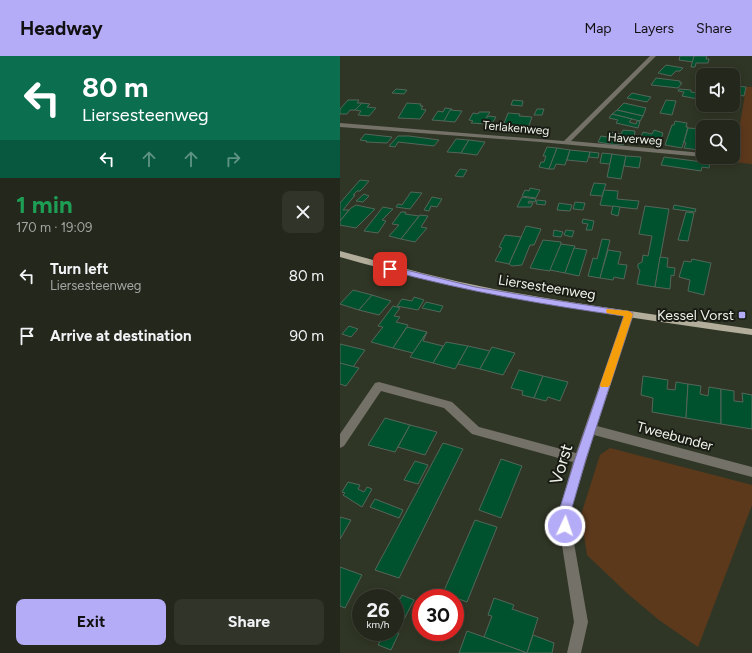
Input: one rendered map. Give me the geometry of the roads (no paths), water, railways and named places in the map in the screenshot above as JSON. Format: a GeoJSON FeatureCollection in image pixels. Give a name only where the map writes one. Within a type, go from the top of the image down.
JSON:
{"type":"FeatureCollection","features":[{"type":"Feature","properties":{"kind":"main road","name":"Liersesteenweg"},"geometry":{"type":"LineString","coordinates":[[340,254],[416,276],[475,289],[547,302],[752,332]]}},
{"type":"Feature","properties":{"kind":"street","name":"Terlakenweg"},"geometry":{"type":"LineString","coordinates":[[340,125],[540,140],[566,144],[653,56]]}},
{"type":"Feature","properties":{"kind":"street","name":"Haverweg"},"geometry":{"type":"LineString","coordinates":[[566,144],[696,154]]}},
{"type":"Feature","properties":{"kind":"street","name":"Vorst"},"geometry":{"type":"LineString","coordinates":[[574,653],[581,622],[565,526],[565,511],[580,459],[629,314]]}},
{"type":"Feature","properties":{"kind":"street"},"geometry":{"type":"LineString","coordinates":[[340,443],[379,386],[448,405],[476,431],[580,459]]}},
{"type":"Feature","properties":{"kind":"street","name":"Tweebunder"},"geometry":{"type":"LineString","coordinates":[[590,429],[752,472]]}},
{"type":"Feature","properties":{"kind":"place","name":"Kessel Vorst"},"geometry":{"type":"Point","coordinates":[742,315]}}]}
